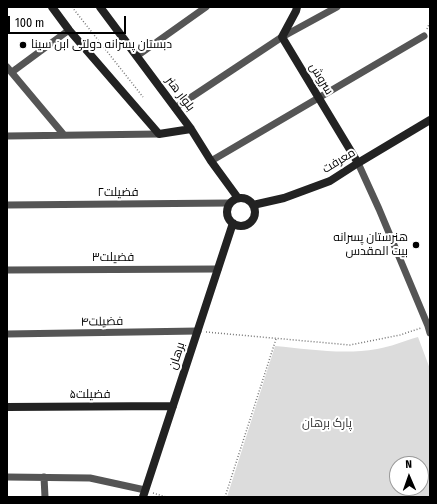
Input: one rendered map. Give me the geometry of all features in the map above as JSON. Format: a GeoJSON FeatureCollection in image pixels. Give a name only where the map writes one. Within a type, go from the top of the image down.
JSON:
{"type":"FeatureCollection","features":[{"type":"Feature","properties":{"kind":"street"},"geometry":{"type":"LineString","coordinates":[[52,7],[69,30],[159,134]]}},
{"type":"Feature","properties":{"kind":"street","name":"بلوار هنر"},"geometry":{"type":"LineString","coordinates":[[100,7],[191,129],[238,198]]}},
{"type":"Feature","properties":{"kind":"street"},"geometry":{"type":"LineString","coordinates":[[137,56],[206,7]]}},
{"type":"Feature","properties":{"kind":"street"},"geometry":{"type":"LineString","coordinates":[[282,37],[297,7]]}},
{"type":"Feature","properties":{"kind":"street"},"geometry":{"type":"LineString","coordinates":[[175,108],[282,37],[337,7]]}},
{"type":"Feature","properties":{"kind":"street"},"geometry":{"type":"LineString","coordinates":[[64,135],[9,69],[69,30]]}},
{"type":"Feature","properties":{"kind":"street"},"geometry":{"type":"LineString","coordinates":[[212,161],[424,36]]}},
{"type":"Feature","properties":{"kind":"street","name":"سروش"},"geometry":{"type":"LineString","coordinates":[[282,37],[358,163]]}},
{"type":"Feature","properties":{"kind":"street","name":"معرفت"},"geometry":{"type":"LineString","coordinates":[[253,205],[284,198],[330,181],[430,120]]}},
{"type":"Feature","properties":{"kind":"street"},"geometry":{"type":"LineString","coordinates":[[7,136],[159,134],[191,129]]}},
{"type":"Feature","properties":{"kind":"street"},"geometry":{"type":"LineString","coordinates":[[358,163],[429,328]]}},
{"type":"Feature","properties":{"kind":"street"},"geometry":{"type":"LineString","coordinates":[[238,198],[245,198],[251,201],[255,209],[255,214],[250,222],[242,225],[238,225],[230,220],[227,212],[230,203],[238,198]]}},
{"type":"Feature","properties":{"kind":"street","name":"فضیلت۲"},"geometry":{"type":"LineString","coordinates":[[7,205],[230,203]]}},
{"type":"Feature","properties":{"kind":"street","name":"برهان"},"geometry":{"type":"LineString","coordinates":[[144,494],[234,223]]}},
{"type":"Feature","properties":{"kind":"street","name":"فضیلت۳"},"geometry":{"type":"LineString","coordinates":[[7,270],[218,269]]}},
{"type":"Feature","properties":{"kind":"street","name":"فضیلت۴"},"geometry":{"type":"LineString","coordinates":[[7,334],[198,331]]}},
{"type":"Feature","properties":{"kind":"street","name":"فضیلت۵"},"geometry":{"type":"LineString","coordinates":[[7,407],[173,406]]}},
{"type":"Feature","properties":{"kind":"street"},"geometry":{"type":"LineString","coordinates":[[44,477],[45,497]]}},
{"type":"Feature","properties":{"kind":"street"},"geometry":{"type":"LineString","coordinates":[[7,478],[90,478],[144,494]]}},
{"type":"Feature","properties":{"kind":"path"},"geometry":{"type":"LineString","coordinates":[[72,7],[143,97]]}},
{"type":"Feature","properties":{"kind":"path"},"geometry":{"type":"LineString","coordinates":[[198,331],[350,344],[429,328]]}},
{"type":"Feature","properties":{"kind":"path"},"geometry":{"type":"LineString","coordinates":[[225,497],[276,338]]}},
{"type":"Feature","properties":{"kind":"path"},"geometry":{"type":"LineString","coordinates":[[144,494],[166,497]]}},
{"type":"Feature","properties":{"kind":"green space","name":"پارک برهان"},"geometry":{"type":"Polygon","coordinates":[[[418,337],[430,369],[430,497],[227,497],[275,346],[326,351],[364,351],[392,345],[418,337]]]}},
{"type":"Feature","properties":{"kind":"place","name":"دبستان پسرانه دولتی ابن سینا"},"geometry":{"type":"Point","coordinates":[23,45]}},
{"type":"Feature","properties":{"kind":"place","name":"هنرستان پسرانه بیت المقدس"},"geometry":{"type":"Point","coordinates":[416,245]}}]}
